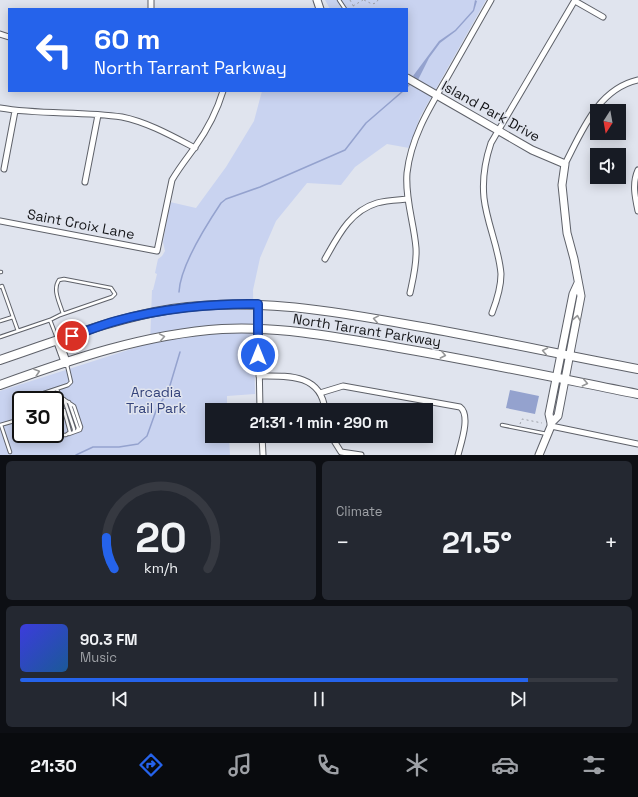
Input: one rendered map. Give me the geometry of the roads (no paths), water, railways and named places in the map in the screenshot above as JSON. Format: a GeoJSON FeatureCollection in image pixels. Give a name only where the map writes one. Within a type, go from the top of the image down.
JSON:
{"type":"FeatureCollection","features":[{"type":"Feature","properties":{"kind":"main road","name":"North Tarrant Parkway"},"geometry":{"type":"LineString","coordinates":[[0,360],[116,321],[172,309],[258,304],[312,309],[374,318],[638,369]]}},
{"type":"Feature","properties":{"kind":"main road","name":"North Tarrant Parkway"},"geometry":{"type":"LineString","coordinates":[[0,385],[138,341],[177,334],[222,329],[258,329],[311,332],[420,351],[638,394]]}},
{"type":"Feature","properties":{"kind":"main road"},"geometry":{"type":"LineString","coordinates":[[58,341],[66,363]]}},
{"type":"Feature","properties":{"kind":"street"},"geometry":{"type":"LineString","coordinates":[[410,293],[415,267],[416,248],[408,199],[407,175],[412,146],[425,115],[491,0]]}},
{"type":"Feature","properties":{"kind":"street"},"geometry":{"type":"LineString","coordinates":[[492,313],[500,292],[501,275],[484,199],[484,170],[491,143],[575,1],[603,17]]}},
{"type":"Feature","properties":{"kind":"street","name":"Island Park Drive"},"geometry":{"type":"LineString","coordinates":[[408,79],[532,150],[565,164]]}},
{"type":"Feature","properties":{"kind":"street"},"geometry":{"type":"LineString","coordinates":[[539,455],[551,425],[558,416],[581,296],[567,233],[562,185],[565,164],[580,135],[601,102],[613,90],[638,80]]}},
{"type":"Feature","properties":{"kind":"street"},"geometry":{"type":"LineString","coordinates":[[0,108],[15,111],[98,115],[123,118],[148,125],[195,148],[208,128],[219,106],[223,92]]}},
{"type":"Feature","properties":{"kind":"street"},"geometry":{"type":"LineString","coordinates":[[4,169],[15,111]]}},
{"type":"Feature","properties":{"kind":"street"},"geometry":{"type":"LineString","coordinates":[[85,182],[98,115]]}},
{"type":"Feature","properties":{"kind":"street","name":"Saint Croix Lane"},"geometry":{"type":"LineString","coordinates":[[0,221],[157,251],[172,180],[177,170],[195,148]]}},
{"type":"Feature","properties":{"kind":"street"},"geometry":{"type":"LineString","coordinates":[[638,170],[634,186],[638,211]]}},
{"type":"Feature","properties":{"kind":"street"},"geometry":{"type":"LineString","coordinates":[[325,259],[336,239],[352,217],[365,208],[377,203],[408,199]]}},
{"type":"Feature","properties":{"kind":"street"},"geometry":{"type":"LineString","coordinates":[[551,425],[550,414],[561,354],[573,294],[578,283]]}},
{"type":"Feature","properties":{"kind":"street"},"geometry":{"type":"LineString","coordinates":[[258,304],[260,403]]}},
{"type":"Feature","properties":{"kind":"street"},"geometry":{"type":"LineString","coordinates":[[259,376],[295,377],[306,381],[314,386],[320,393],[323,403]]}},
{"type":"Feature","properties":{"kind":"street"},"geometry":{"type":"LineString","coordinates":[[320,393],[329,389],[343,386],[451,404],[460,407],[464,409],[466,416],[458,455]]}},
{"type":"Feature","properties":{"kind":"street"},"geometry":{"type":"LineString","coordinates":[[551,425],[638,444]]}},
{"type":"Feature","properties":{"kind":"street"},"geometry":{"type":"LineString","coordinates":[[262,443],[262,455]]}},
{"type":"Feature","properties":{"kind":"street"},"geometry":{"type":"LineString","coordinates":[[335,443],[340,453],[361,455]]}},
{"type":"Feature","properties":{"kind":"lane"},"geometry":{"type":"LineString","coordinates":[[0,337],[112,297],[115,294],[114,291],[111,288],[64,279],[60,280],[56,284],[55,291],[63,314]]}},
{"type":"Feature","properties":{"kind":"lane"},"geometry":{"type":"LineString","coordinates":[[0,287],[2,286],[18,331]]}},
{"type":"Feature","properties":{"kind":"lane"},"geometry":{"type":"LineString","coordinates":[[0,321],[12,317]]}},
{"type":"Feature","properties":{"kind":"lane"},"geometry":{"type":"LineString","coordinates":[[50,320],[58,341]]}},
{"type":"Feature","properties":{"kind":"lane"},"geometry":{"type":"LineString","coordinates":[[50,391],[71,382],[66,363]]}},
{"type":"Feature","properties":{"kind":"lane"},"geometry":{"type":"LineString","coordinates":[[64,399],[69,402],[78,428],[75,432],[64,435]]}},
{"type":"Feature","properties":{"kind":"lane"},"geometry":{"type":"LineString","coordinates":[[64,399],[75,432]]}},
{"type":"Feature","properties":{"kind":"lane"},"geometry":{"type":"LineString","coordinates":[[64,410],[70,431],[69,434]]}},
{"type":"Feature","properties":{"kind":"lane"},"geometry":{"type":"LineString","coordinates":[[10,452],[1,425],[12,422]]}},
{"type":"Feature","properties":{"kind":"lane"},"geometry":{"type":"LineString","coordinates":[[502,425],[547,434]]}},
{"type":"Feature","properties":{"kind":"waterway"},"geometry":{"type":"LineString","coordinates":[[408,86],[411,83]]}},
{"type":"Feature","properties":{"kind":"waterway"},"geometry":{"type":"LineString","coordinates":[[179,292],[184,270],[189,258],[221,203],[226,199],[260,187],[345,150],[366,123],[402,92]]}},
{"type":"Feature","properties":{"kind":"waterway"},"geometry":{"type":"LineString","coordinates":[[76,455],[93,447],[119,447],[138,444],[147,436],[157,408],[168,392],[180,352]]}},
{"type":"Feature","properties":{"kind":"park label","name":"Arcadia Trail Park"},"geometry":{"type":"Point","coordinates":[156,400]}}]}
